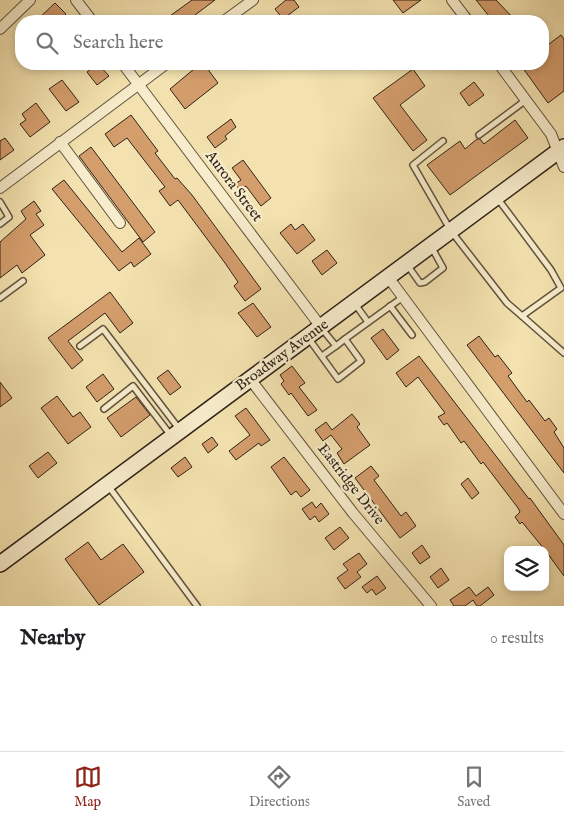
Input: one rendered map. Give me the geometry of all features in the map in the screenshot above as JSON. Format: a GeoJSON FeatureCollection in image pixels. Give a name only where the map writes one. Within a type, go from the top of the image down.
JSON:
{"type":"FeatureCollection","features":[{"type":"Feature","properties":{"kind":"main road","name":"Broadway Avenue"},"geometry":{"type":"LineString","coordinates":[[0,564],[561,149]]}},
{"type":"Feature","properties":{"kind":"street"},"geometry":{"type":"LineString","coordinates":[[0,29],[30,0]]}},
{"type":"Feature","properties":{"kind":"street"},"geometry":{"type":"LineString","coordinates":[[76,0],[87,15]]}},
{"type":"Feature","properties":{"kind":"street"},"geometry":{"type":"LineString","coordinates":[[232,15],[253,0]]}},
{"type":"Feature","properties":{"kind":"street"},"geometry":{"type":"LineString","coordinates":[[452,0],[463,15]]}},
{"type":"Feature","properties":{"kind":"street","name":"Aurora Street"},"geometry":{"type":"LineString","coordinates":[[127,70],[321,327]]}},
{"type":"Feature","properties":{"kind":"street"},"geometry":{"type":"LineString","coordinates":[[0,188],[158,70]]}},
{"type":"Feature","properties":{"kind":"street"},"geometry":{"type":"LineString","coordinates":[[504,70],[561,149],[564,168]]}},
{"type":"Feature","properties":{"kind":"street"},"geometry":{"type":"LineString","coordinates":[[60,142],[120,223]]}},
{"type":"Feature","properties":{"kind":"street"},"geometry":{"type":"LineString","coordinates":[[388,277],[564,514]]}},
{"type":"Feature","properties":{"kind":"street","name":"Eastridge Drive"},"geometry":{"type":"LineString","coordinates":[[250,379],[353,513],[431,606]]}},
{"type":"Feature","properties":{"kind":"lane"},"geometry":{"type":"LineString","coordinates":[[479,135],[526,100]]}},
{"type":"Feature","properties":{"kind":"lane"},"geometry":{"type":"LineString","coordinates":[[443,141],[413,164],[451,231],[506,303],[564,353]]}},
{"type":"Feature","properties":{"kind":"lane"},"geometry":{"type":"LineString","coordinates":[[496,197],[551,270],[564,294]]}},
{"type":"Feature","properties":{"kind":"lane"},"geometry":{"type":"LineString","coordinates":[[0,202],[9,217],[0,224]]}},
{"type":"Feature","properties":{"kind":"lane"},"geometry":{"type":"LineString","coordinates":[[406,264],[420,283],[425,282],[443,268],[431,246]]}},
{"type":"Feature","properties":{"kind":"lane"},"geometry":{"type":"LineString","coordinates":[[0,298],[23,280]]}},
{"type":"Feature","properties":{"kind":"lane"},"geometry":{"type":"LineString","coordinates":[[522,316],[561,288]]}},
{"type":"Feature","properties":{"kind":"lane"},"geometry":{"type":"LineString","coordinates":[[322,356],[403,297]]}},
{"type":"Feature","properties":{"kind":"lane"},"geometry":{"type":"LineString","coordinates":[[354,302],[368,322]]}},
{"type":"Feature","properties":{"kind":"lane"},"geometry":{"type":"LineString","coordinates":[[390,306],[412,335]]}},
{"type":"Feature","properties":{"kind":"lane"},"geometry":{"type":"LineString","coordinates":[[321,327],[336,346]]}},
{"type":"Feature","properties":{"kind":"lane"},"geometry":{"type":"LineString","coordinates":[[80,346],[103,329],[176,434]]}},
{"type":"Feature","properties":{"kind":"lane"},"geometry":{"type":"LineString","coordinates":[[307,337],[338,379],[361,361],[345,339]]}},
{"type":"Feature","properties":{"kind":"lane"},"geometry":{"type":"LineString","coordinates":[[104,409],[134,386],[176,434]]}},
{"type":"Feature","properties":{"kind":"lane"},"geometry":{"type":"LineString","coordinates":[[107,485],[197,606]]}},
{"type":"Feature","properties":{"kind":"building"},"geometry":{"type":"Polygon","coordinates":[[[192,0],[215,0],[195,15],[171,15],[192,0]]]}},
{"type":"Feature","properties":{"kind":"building"},"geometry":{"type":"Polygon","coordinates":[[[286,0],[294,0],[299,7],[288,15],[280,15],[275,9],[286,0]]]}},
{"type":"Feature","properties":{"kind":"building"},"geometry":{"type":"Polygon","coordinates":[[[393,0],[421,0],[403,13],[393,0]]]}},
{"type":"Feature","properties":{"kind":"building"},"geometry":{"type":"Polygon","coordinates":[[[476,0],[496,0],[510,15],[488,15],[476,0]]]}},
{"type":"Feature","properties":{"kind":"building"},"geometry":{"type":"Polygon","coordinates":[[[55,3],[66,14],[65,15],[42,15],[55,3]]]}},
{"type":"Feature","properties":{"kind":"building"},"geometry":{"type":"Polygon","coordinates":[[[561,35],[564,39],[564,91],[548,103],[524,70],[549,70],[549,44],[561,35]]]}},
{"type":"Feature","properties":{"kind":"building"},"geometry":{"type":"Polygon","coordinates":[[[90,70],[104,70],[109,76],[97,85],[87,72],[90,70]]]}},
{"type":"Feature","properties":{"kind":"building"},"geometry":{"type":"Polygon","coordinates":[[[193,70],[208,70],[218,83],[185,109],[170,89],[193,70]]]}},
{"type":"Feature","properties":{"kind":"building"},"geometry":{"type":"Polygon","coordinates":[[[414,70],[425,86],[400,105],[427,140],[413,151],[373,98],[414,70]]]}},
{"type":"Feature","properties":{"kind":"building"},"geometry":{"type":"Polygon","coordinates":[[[62,80],[79,102],[66,111],[49,89],[62,80]]]}},
{"type":"Feature","properties":{"kind":"building"},"geometry":{"type":"Polygon","coordinates":[[[474,82],[484,95],[469,106],[460,93],[474,82]]]}},
{"type":"Feature","properties":{"kind":"building"},"geometry":{"type":"Polygon","coordinates":[[[36,103],[50,122],[30,137],[20,124],[26,120],[22,114],[36,103]]]}},
{"type":"Feature","properties":{"kind":"building"},"geometry":{"type":"Polygon","coordinates":[[[131,115],[158,151],[155,153],[175,179],[177,178],[192,195],[261,289],[245,301],[234,286],[238,282],[225,263],[178,200],[170,206],[159,191],[165,187],[127,138],[114,147],[105,134],[131,115]]]}},
{"type":"Feature","properties":{"kind":"building"},"geometry":{"type":"Polygon","coordinates":[[[231,119],[236,127],[225,136],[227,139],[215,148],[207,137],[231,119]]]}},
{"type":"Feature","properties":{"kind":"building"},"geometry":{"type":"Polygon","coordinates":[[[515,120],[528,138],[450,195],[427,165],[460,141],[465,149],[477,139],[480,139],[484,144],[515,120]]]}},
{"type":"Feature","properties":{"kind":"building"},"geometry":{"type":"Polygon","coordinates":[[[5,138],[14,150],[0,160],[0,141],[5,138]]]}},
{"type":"Feature","properties":{"kind":"building"},"geometry":{"type":"Polygon","coordinates":[[[91,147],[155,232],[143,242],[79,156],[91,147]]]}},
{"type":"Feature","properties":{"kind":"building"},"geometry":{"type":"Polygon","coordinates":[[[243,160],[271,198],[261,206],[246,186],[240,190],[235,184],[241,180],[232,168],[243,160]]]}},
{"type":"Feature","properties":{"kind":"building"},"geometry":{"type":"Polygon","coordinates":[[[64,180],[122,252],[139,238],[151,254],[134,267],[131,262],[119,271],[52,189],[64,180]]]}},
{"type":"Feature","properties":{"kind":"building"},"geometry":{"type":"Polygon","coordinates":[[[34,201],[41,211],[36,214],[44,225],[30,235],[45,255],[22,273],[17,265],[0,278],[0,242],[26,219],[21,211],[34,201]]]}},
{"type":"Feature","properties":{"kind":"building"},"geometry":{"type":"Polygon","coordinates":[[[291,224],[295,230],[303,224],[315,240],[297,254],[280,233],[291,224]]]}},
{"type":"Feature","properties":{"kind":"building"},"geometry":{"type":"Polygon","coordinates":[[[327,250],[337,263],[322,275],[312,261],[327,250]]]}},
{"type":"Feature","properties":{"kind":"building"},"geometry":{"type":"Polygon","coordinates":[[[110,292],[133,323],[120,333],[105,313],[68,341],[83,360],[72,369],[48,338],[110,292]]]}},
{"type":"Feature","properties":{"kind":"building"},"geometry":{"type":"Polygon","coordinates":[[[253,303],[271,327],[257,337],[238,313],[253,303]]]}},
{"type":"Feature","properties":{"kind":"building"},"geometry":{"type":"Polygon","coordinates":[[[383,329],[399,350],[387,360],[371,338],[383,329]]]}},
{"type":"Feature","properties":{"kind":"building"},"geometry":{"type":"Polygon","coordinates":[[[479,336],[495,357],[498,355],[512,373],[508,376],[527,402],[529,400],[545,421],[549,418],[557,429],[554,432],[564,448],[564,473],[467,345],[479,336]]]}},
{"type":"Feature","properties":{"kind":"building"},"geometry":{"type":"Polygon","coordinates":[[[419,356],[530,498],[564,545],[564,576],[549,555],[549,546],[542,546],[522,522],[520,524],[515,517],[520,512],[518,508],[483,462],[481,464],[464,441],[461,443],[447,423],[444,425],[438,417],[445,413],[418,377],[406,387],[396,373],[419,356]]]}},
{"type":"Feature","properties":{"kind":"building"},"geometry":{"type":"Polygon","coordinates":[[[292,366],[305,383],[299,387],[317,410],[308,416],[291,393],[289,395],[281,384],[284,381],[280,375],[292,366]]]}},
{"type":"Feature","properties":{"kind":"building"},"geometry":{"type":"Polygon","coordinates":[[[168,370],[181,387],[170,395],[157,378],[168,370]]]}},
{"type":"Feature","properties":{"kind":"building"},"geometry":{"type":"Polygon","coordinates":[[[103,374],[114,389],[97,402],[86,387],[103,374]]]}},
{"type":"Feature","properties":{"kind":"building"},"geometry":{"type":"Polygon","coordinates":[[[0,382],[12,398],[0,407],[0,382]]]}},
{"type":"Feature","properties":{"kind":"building"},"geometry":{"type":"Polygon","coordinates":[[[57,396],[73,417],[80,412],[91,427],[68,444],[41,408],[57,396]]]}},
{"type":"Feature","properties":{"kind":"building"},"geometry":{"type":"Polygon","coordinates":[[[136,397],[150,415],[121,437],[107,418],[136,397]]]}},
{"type":"Feature","properties":{"kind":"building"},"geometry":{"type":"Polygon","coordinates":[[[246,408],[270,440],[261,446],[259,443],[236,460],[229,451],[250,435],[235,416],[246,408]]]}},
{"type":"Feature","properties":{"kind":"building"},"geometry":{"type":"Polygon","coordinates":[[[352,414],[360,424],[357,427],[370,445],[344,464],[337,453],[342,449],[331,435],[323,441],[315,430],[326,422],[332,430],[352,414]]]}},
{"type":"Feature","properties":{"kind":"building"},"geometry":{"type":"Polygon","coordinates":[[[212,437],[218,445],[208,453],[202,444],[212,437]]]}},
{"type":"Feature","properties":{"kind":"building"},"geometry":{"type":"Polygon","coordinates":[[[48,452],[57,463],[38,478],[29,466],[48,452]]]}},
{"type":"Feature","properties":{"kind":"building"},"geometry":{"type":"Polygon","coordinates":[[[185,457],[192,467],[178,477],[171,468],[185,457]]]}},
{"type":"Feature","properties":{"kind":"building"},"geometry":{"type":"Polygon","coordinates":[[[284,457],[310,490],[301,497],[296,491],[291,495],[271,467],[284,457]]]}},
{"type":"Feature","properties":{"kind":"building"},"geometry":{"type":"Polygon","coordinates":[[[371,466],[379,476],[374,480],[401,516],[406,512],[416,526],[400,538],[355,478],[371,466]]]}},
{"type":"Feature","properties":{"kind":"building"},"geometry":{"type":"Polygon","coordinates":[[[468,478],[479,493],[472,499],[461,484],[468,478]]]}},
{"type":"Feature","properties":{"kind":"building"},"geometry":{"type":"Polygon","coordinates":[[[312,502],[316,508],[321,503],[329,514],[319,522],[315,516],[310,520],[302,509],[312,502]]]}},
{"type":"Feature","properties":{"kind":"building"},"geometry":{"type":"Polygon","coordinates":[[[340,527],[349,538],[334,550],[325,538],[340,527]]]}},
{"type":"Feature","properties":{"kind":"building"},"geometry":{"type":"Polygon","coordinates":[[[88,542],[101,560],[123,544],[144,572],[99,605],[65,559],[88,542]]]}},
{"type":"Feature","properties":{"kind":"building"},"geometry":{"type":"Polygon","coordinates":[[[422,545],[430,557],[420,564],[412,553],[422,545]]]}},
{"type":"Feature","properties":{"kind":"building"},"geometry":{"type":"Polygon","coordinates":[[[359,553],[367,564],[357,572],[361,577],[345,589],[337,578],[348,570],[343,564],[359,553]]]}},
{"type":"Feature","properties":{"kind":"building"},"geometry":{"type":"Polygon","coordinates":[[[441,568],[449,580],[438,588],[430,577],[441,568]]]}},
{"type":"Feature","properties":{"kind":"building"},"geometry":{"type":"Polygon","coordinates":[[[377,576],[386,588],[376,595],[372,589],[367,593],[362,587],[377,576]]]}},
{"type":"Feature","properties":{"kind":"building"},"geometry":{"type":"Polygon","coordinates":[[[469,587],[476,596],[488,587],[494,595],[480,606],[477,606],[473,600],[465,606],[454,606],[450,600],[469,587]]]}}]}
